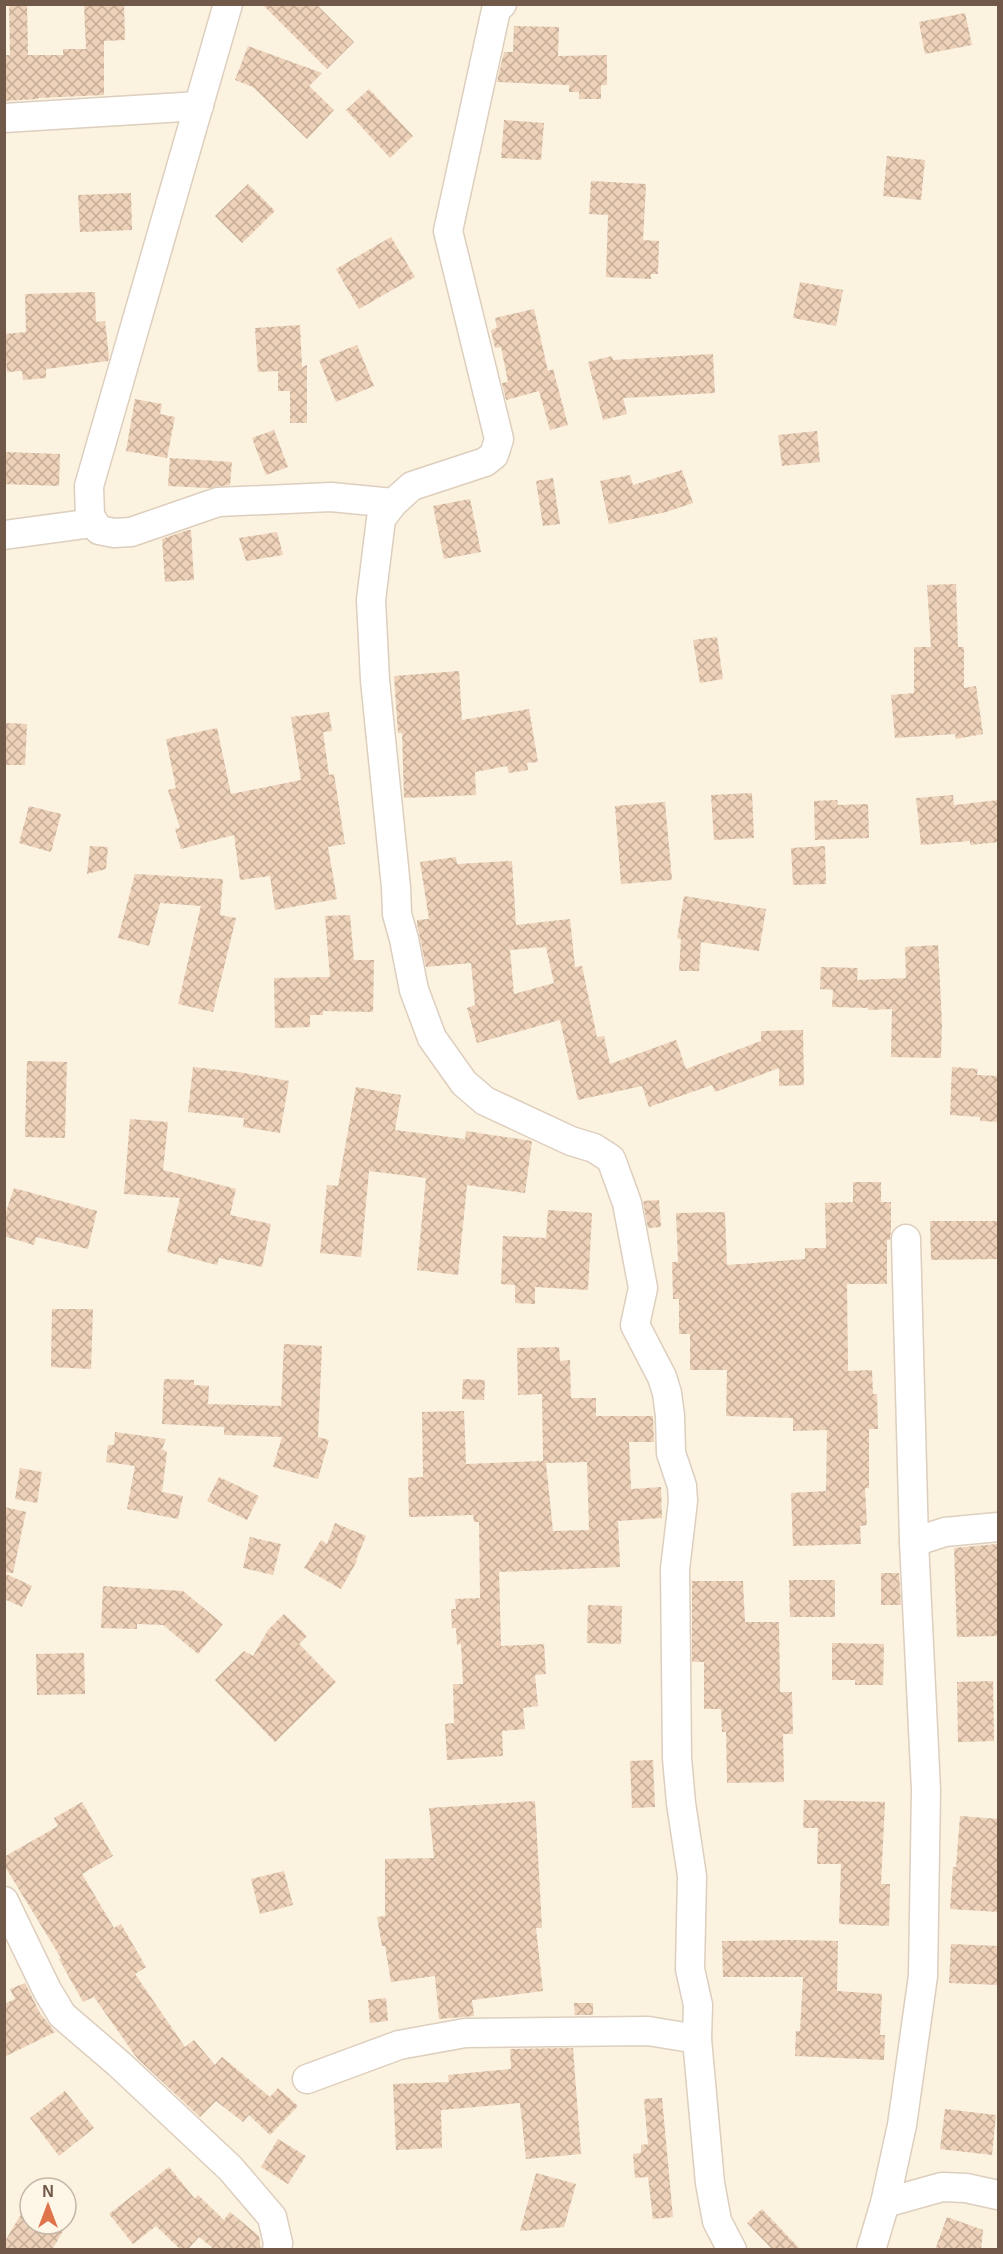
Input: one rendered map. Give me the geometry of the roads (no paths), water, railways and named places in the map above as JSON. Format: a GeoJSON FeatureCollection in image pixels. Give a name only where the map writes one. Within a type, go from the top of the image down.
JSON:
{"type":"FeatureCollection","features":[{"type":"Feature","properties":{"kind":"street"},"geometry":{"type":"LineString","coordinates":[[228,4],[89,486],[90,516],[99,530],[114,533],[131,532],[218,502],[331,497],[393,502]]}},
{"type":"Feature","properties":{"kind":"street"},"geometry":{"type":"LineString","coordinates":[[502,4],[496,10],[448,231],[500,439],[495,455],[484,462],[412,486],[393,502],[381,519],[371,600],[376,692],[397,914],[414,990],[432,1038],[464,1083],[485,1101],[571,1141],[594,1148],[611,1159],[627,1203],[643,1288],[635,1325],[662,1377],[667,1393],[671,1454],[682,1486],[683,1501],[675,1569],[677,1758],[692,1876],[690,1969],[698,2005],[697,2039],[710,2183],[717,2221],[732,2250]]}},
{"type":"Feature","properties":{"kind":"street"},"geometry":{"type":"LineString","coordinates":[[4,118],[199,106]]}},
{"type":"Feature","properties":{"kind":"street"},"geometry":{"type":"LineString","coordinates":[[4,535],[93,523]]}},
{"type":"Feature","properties":{"kind":"street"},"geometry":{"type":"LineString","coordinates":[[871,2250],[885,2203],[902,2125],[923,1976],[926,1790],[914,1542],[906,1239]]}},
{"type":"Feature","properties":{"kind":"street"},"geometry":{"type":"LineString","coordinates":[[914,1542],[945,1532],[999,1527]]}},
{"type":"Feature","properties":{"kind":"street"},"geometry":{"type":"LineString","coordinates":[[4,1900],[47,1990],[62,2014],[230,2168],[272,2217],[278,2243],[277,2250]]}},
{"type":"Feature","properties":{"kind":"street"},"geometry":{"type":"LineString","coordinates":[[307,2079],[399,2045],[465,2033],[648,2031],[697,2039]]}},
{"type":"Feature","properties":{"kind":"street"},"geometry":{"type":"LineString","coordinates":[[885,2203],[942,2187],[966,2188],[999,2195]]}}]}
